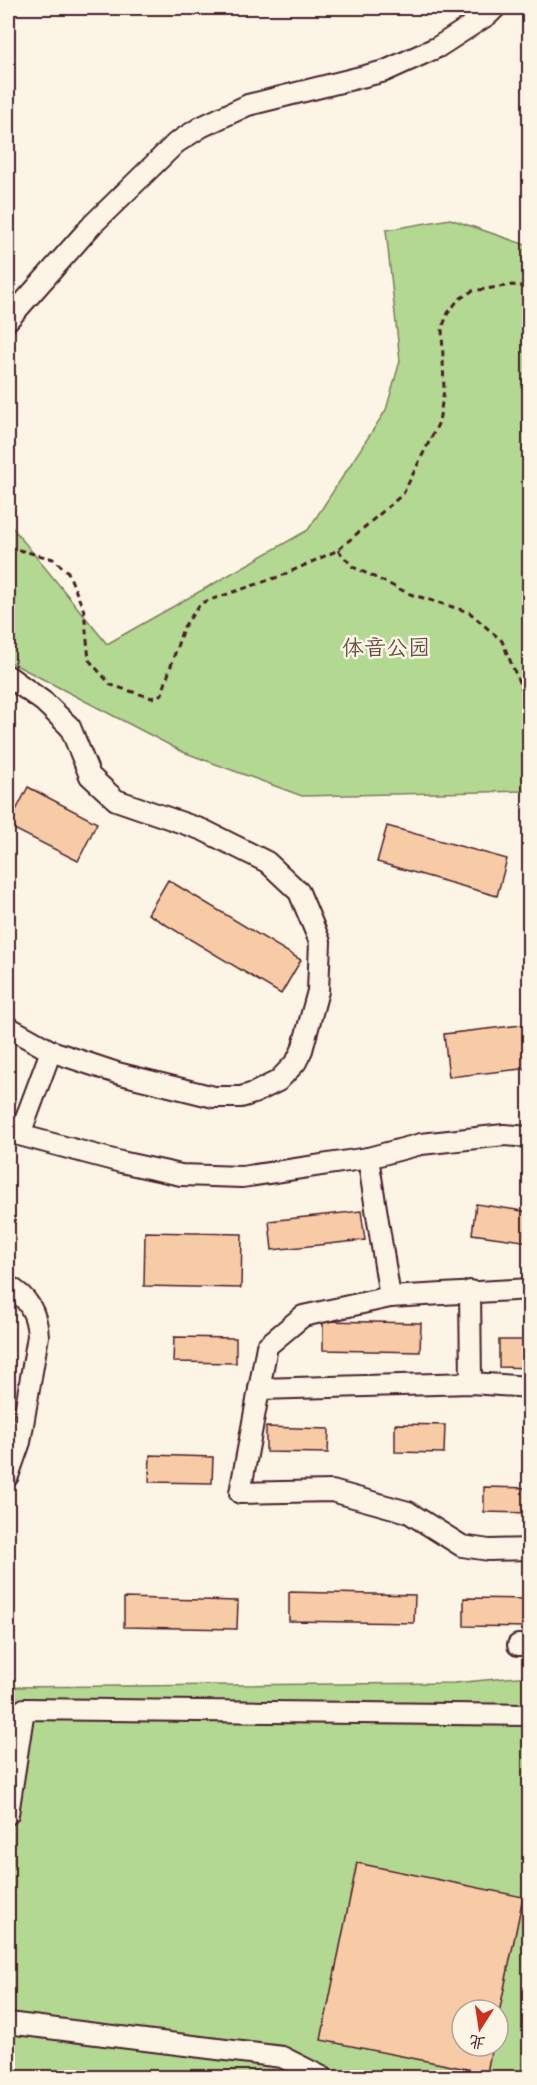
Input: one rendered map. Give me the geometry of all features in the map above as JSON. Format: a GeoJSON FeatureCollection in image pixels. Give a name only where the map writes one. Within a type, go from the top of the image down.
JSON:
{"type":"FeatureCollection","features":[{"type":"Feature","properties":{"kind":"street"},"geometry":{"type":"LineString","coordinates":[[8,320],[92,225],[176,143],[193,132],[248,105],[385,72],[438,47],[495,8]]}},
{"type":"Feature","properties":{"kind":"street"},"geometry":{"type":"LineString","coordinates":[[8,676],[44,702],[70,727],[90,776],[116,800],[203,830],[267,862],[299,892],[320,942],[318,991],[302,1050],[296,1062],[278,1081],[254,1093],[234,1097],[214,1097],[117,1073],[51,1051],[8,1027]]}},
{"type":"Feature","properties":{"kind":"street"},"geometry":{"type":"LineString","coordinates":[[51,1051],[14,1133],[121,1162],[181,1175],[242,1177],[368,1158],[421,1144],[504,1135],[530,1137]]}},
{"type":"Feature","properties":{"kind":"street"},"geometry":{"type":"LineString","coordinates":[[368,1158],[390,1297]]}},
{"type":"Feature","properties":{"kind":"street"},"geometry":{"type":"LineString","coordinates":[[8,1286],[29,1304],[36,1319],[38,1335],[20,1442],[8,1476]]}},
{"type":"Feature","properties":{"kind":"street"},"geometry":{"type":"LineString","coordinates":[[530,1289],[390,1297],[303,1316],[267,1346],[240,1493],[332,1491],[408,1512],[462,1546],[489,1550],[530,1549]]}},
{"type":"Feature","properties":{"kind":"street"},"geometry":{"type":"LineString","coordinates":[[470,1291],[471,1383]]}},
{"type":"Feature","properties":{"kind":"street"},"geometry":{"type":"LineString","coordinates":[[259,1389],[471,1383],[530,1387]]}},
{"type":"Feature","properties":{"kind":"street"},"geometry":{"type":"LineString","coordinates":[[8,1814],[24,1708],[530,1715]]}},
{"type":"Feature","properties":{"kind":"street"},"geometry":{"type":"LineString","coordinates":[[8,2023],[282,2057],[324,2078]]}},
{"type":"Feature","properties":{"kind":"path"},"geometry":{"type":"LineString","coordinates":[[8,547],[53,559],[68,572],[84,611],[89,660],[111,685],[152,698],[162,694],[183,628],[201,603],[281,576],[338,550],[403,494],[439,422],[444,390],[442,328],[448,313],[458,300],[472,291],[512,285],[530,287]]}},
{"type":"Feature","properties":{"kind":"path"},"geometry":{"type":"LineString","coordinates":[[338,550],[353,567],[363,572],[410,594],[469,612],[502,641],[523,692],[530,691]]}},
{"type":"Feature","properties":{"kind":"green space","name":"体音公园"},"geometry":{"type":"Polygon","coordinates":[[[450,219],[529,246],[529,791],[302,796],[183,752],[8,661],[8,522],[107,644],[308,530],[386,410],[400,361],[386,230],[450,219]]]}},
{"type":"Feature","properties":{"kind":"green space"},"geometry":{"type":"Polygon","coordinates":[[[529,1676],[529,2077],[8,2077],[8,1687],[454,1683],[529,1676]]]}},
{"type":"Feature","properties":{"kind":"building"},"geometry":{"type":"Polygon","coordinates":[[[28,787],[97,823],[78,861],[8,826],[28,787]]]}},
{"type":"Feature","properties":{"kind":"building"},"geometry":{"type":"Polygon","coordinates":[[[387,826],[507,859],[497,896],[377,862],[387,826]]]}},
{"type":"Feature","properties":{"kind":"building"},"geometry":{"type":"Polygon","coordinates":[[[168,880],[301,960],[281,994],[148,914],[168,880]]]}},
{"type":"Feature","properties":{"kind":"building"},"geometry":{"type":"Polygon","coordinates":[[[530,1024],[530,1068],[449,1077],[444,1034],[530,1024]]]}},
{"type":"Feature","properties":{"kind":"building"},"geometry":{"type":"Polygon","coordinates":[[[476,1204],[530,1212],[530,1242],[472,1234],[476,1204]]]}},
{"type":"Feature","properties":{"kind":"building"},"geometry":{"type":"Polygon","coordinates":[[[361,1211],[365,1240],[272,1250],[269,1221],[361,1211]]]}},
{"type":"Feature","properties":{"kind":"building"},"geometry":{"type":"Polygon","coordinates":[[[145,1232],[242,1234],[241,1288],[144,1286],[145,1232]]]}},
{"type":"Feature","properties":{"kind":"building"},"geometry":{"type":"Polygon","coordinates":[[[323,1321],[421,1323],[420,1352],[323,1350],[323,1321]]]}},
{"type":"Feature","properties":{"kind":"building"},"geometry":{"type":"Polygon","coordinates":[[[174,1337],[236,1338],[236,1363],[173,1362],[174,1337]]]}},
{"type":"Feature","properties":{"kind":"building"},"geometry":{"type":"Polygon","coordinates":[[[499,1340],[530,1340],[530,1368],[499,1367],[499,1340]]]}},
{"type":"Feature","properties":{"kind":"building"},"geometry":{"type":"Polygon","coordinates":[[[395,1424],[445,1425],[444,1453],[395,1452],[395,1424]]]}},
{"type":"Feature","properties":{"kind":"building"},"geometry":{"type":"Polygon","coordinates":[[[266,1427],[329,1429],[328,1453],[266,1452],[266,1427]]]}},
{"type":"Feature","properties":{"kind":"building"},"geometry":{"type":"Polygon","coordinates":[[[150,1455],[213,1457],[212,1483],[149,1482],[150,1455]]]}},
{"type":"Feature","properties":{"kind":"building"},"geometry":{"type":"Polygon","coordinates":[[[484,1487],[530,1488],[530,1513],[484,1512],[484,1487]]]}},
{"type":"Feature","properties":{"kind":"building"},"geometry":{"type":"Polygon","coordinates":[[[289,1592],[415,1595],[414,1623],[289,1621],[289,1592]]]}},
{"type":"Feature","properties":{"kind":"building"},"geometry":{"type":"Polygon","coordinates":[[[124,1598],[238,1601],[237,1629],[124,1627],[124,1598]]]}},
{"type":"Feature","properties":{"kind":"building"},"geometry":{"type":"Polygon","coordinates":[[[464,1598],[527,1599],[527,1627],[464,1626],[464,1598]]]}},
{"type":"Feature","properties":{"kind":"building"},"geometry":{"type":"Polygon","coordinates":[[[357,1863],[523,1897],[502,1998],[450,1998],[450,2058],[490,2058],[487,2073],[321,2040],[357,1863]]]}}]}
